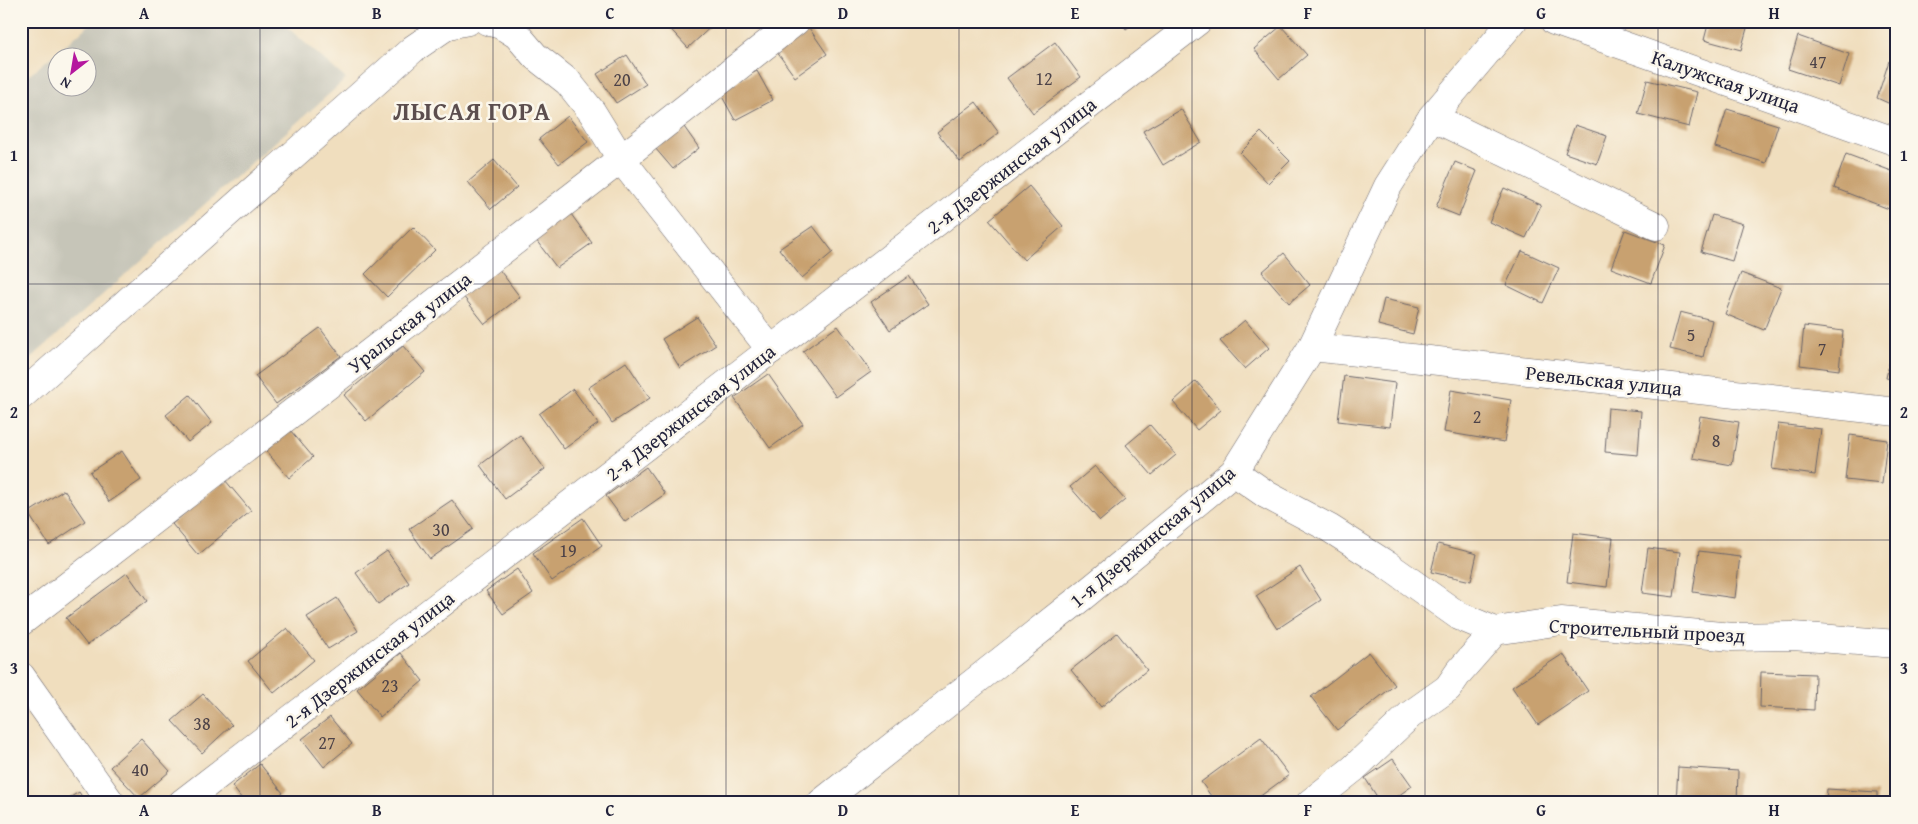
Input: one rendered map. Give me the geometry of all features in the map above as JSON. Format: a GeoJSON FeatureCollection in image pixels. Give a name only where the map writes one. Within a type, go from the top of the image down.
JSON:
{"type":"FeatureCollection","features":[{"type":"Feature","properties":{"kind":"street"},"geometry":{"type":"LineString","coordinates":[[487,21],[501,25],[517,35],[536,56],[568,82],[592,112],[621,159],[771,350]]}},
{"type":"Feature","properties":{"kind":"street","name":"Уральская улица"},"geometry":{"type":"LineString","coordinates":[[21,622],[621,159],[796,21]]}},
{"type":"Feature","properties":{"kind":"street","name":"2-я Дзержинская улица"},"geometry":{"type":"LineString","coordinates":[[182,803],[1198,21]]}},
{"type":"Feature","properties":{"kind":"street","name":"1-я Дзержинская улица"},"geometry":{"type":"LineString","coordinates":[[822,802],[1082,596],[1234,472],[1312,347],[1388,186],[1432,117],[1513,21]]}},
{"type":"Feature","properties":{"kind":"street","name":"Калужская улица"},"geometry":{"type":"LineString","coordinates":[[1554,21],[1897,142]]}},
{"type":"Feature","properties":{"kind":"street"},"geometry":{"type":"LineString","coordinates":[[21,396],[413,49],[454,22]]}},
{"type":"Feature","properties":{"kind":"street"},"geometry":{"type":"LineString","coordinates":[[1432,117],[1656,226]]}},
{"type":"Feature","properties":{"kind":"street","name":"Ревельская улица"},"geometry":{"type":"LineString","coordinates":[[1312,347],[1897,412]]}},
{"type":"Feature","properties":{"kind":"street"},"geometry":{"type":"LineString","coordinates":[[1234,472],[1267,495],[1329,528],[1459,616],[1495,631],[1458,672],[1448,688],[1410,715],[1353,769],[1310,803]]}},
{"type":"Feature","properties":{"kind":"street","name":"Строительный проезд"},"geometry":{"type":"LineString","coordinates":[[1495,631],[1561,621],[1732,637],[1793,636],[1897,644]]}},
{"type":"Feature","properties":{"kind":"street"},"geometry":{"type":"LineString","coordinates":[[21,676],[111,803]]}},
{"type":"Feature","properties":{"kind":"shaded area"},"geometry":{"type":"Polygon","coordinates":[[[94,21],[280,21],[346,79],[21,367],[21,82],[48,59],[48,98],[98,98],[98,48],[62,48],[94,21]]]}},
{"type":"Feature","properties":{"kind":"building"},"geometry":{"type":"Polygon","coordinates":[[[665,21],[714,21],[715,23],[688,48],[665,21]]]}},
{"type":"Feature","properties":{"kind":"building"},"geometry":{"type":"Polygon","coordinates":[[[1120,21],[1137,21],[1126,29],[1120,21]]]}},
{"type":"Feature","properties":{"kind":"building"},"geometry":{"type":"Polygon","coordinates":[[[1709,21],[1749,21],[1741,50],[1704,40],[1709,21]]]}},
{"type":"Feature","properties":{"kind":"building"},"geometry":{"type":"Polygon","coordinates":[[[807,25],[827,54],[795,77],[774,48],[807,25]]]}},
{"type":"Feature","properties":{"kind":"building"},"geometry":{"type":"Polygon","coordinates":[[[1281,26],[1307,55],[1279,79],[1254,49],[1281,26]]]}},
{"type":"Feature","properties":{"kind":"building"},"geometry":{"type":"Polygon","coordinates":[[[1798,36],[1849,54],[1839,86],[1788,69],[1798,36]]]}},
{"type":"Feature","properties":{"kind":"building"},"geometry":{"type":"Polygon","coordinates":[[[1055,42],[1081,77],[1033,113],[1007,78],[1055,42]]]}},
{"type":"Feature","properties":{"kind":"building"},"geometry":{"type":"Polygon","coordinates":[[[627,55],[646,84],[616,103],[597,74],[627,55]]]}},
{"type":"Feature","properties":{"kind":"building"},"geometry":{"type":"Polygon","coordinates":[[[1889,61],[1897,64],[1897,107],[1877,98],[1889,61]]]}},
{"type":"Feature","properties":{"kind":"building"},"geometry":{"type":"Polygon","coordinates":[[[757,71],[773,100],[735,120],[719,91],[757,71]]]}},
{"type":"Feature","properties":{"kind":"building"},"geometry":{"type":"Polygon","coordinates":[[[1647,80],[1697,92],[1689,127],[1638,114],[1647,80]]]}},
{"type":"Feature","properties":{"kind":"building"},"geometry":{"type":"Polygon","coordinates":[[[976,102],[999,133],[960,162],[937,132],[976,102]]]}},
{"type":"Feature","properties":{"kind":"building"},"geometry":{"type":"Polygon","coordinates":[[[1181,109],[1201,142],[1163,165],[1143,131],[1181,109]]]}},
{"type":"Feature","properties":{"kind":"building"},"geometry":{"type":"Polygon","coordinates":[[[1727,109],[1778,125],[1766,163],[1715,147],[1727,109]]]}},
{"type":"Feature","properties":{"kind":"building"},"geometry":{"type":"Polygon","coordinates":[[[568,116],[588,142],[559,164],[539,139],[568,116]]]}},
{"type":"Feature","properties":{"kind":"building"},"geometry":{"type":"Polygon","coordinates":[[[682,124],[699,148],[673,169],[655,148],[682,124]]]}},
{"type":"Feature","properties":{"kind":"building"},"geometry":{"type":"Polygon","coordinates":[[[1575,125],[1607,136],[1597,164],[1565,153],[1575,125]]]}},
{"type":"Feature","properties":{"kind":"building"},"geometry":{"type":"Polygon","coordinates":[[[1261,132],[1290,161],[1268,183],[1240,153],[1261,132]]]}},
{"type":"Feature","properties":{"kind":"building"},"geometry":{"type":"Polygon","coordinates":[[[1846,154],[1897,173],[1897,212],[1834,188],[1846,154]]]}},
{"type":"Feature","properties":{"kind":"building"},"geometry":{"type":"Polygon","coordinates":[[[494,160],[517,187],[491,209],[468,182],[494,160]]]}},
{"type":"Feature","properties":{"kind":"building"},"geometry":{"type":"Polygon","coordinates":[[[1455,162],[1477,171],[1459,216],[1436,207],[1455,162]]]}},
{"type":"Feature","properties":{"kind":"building"},"geometry":{"type":"Polygon","coordinates":[[[1029,186],[1063,226],[1024,260],[989,220],[1029,186]]]}},
{"type":"Feature","properties":{"kind":"building"},"geometry":{"type":"Polygon","coordinates":[[[1504,188],[1541,205],[1526,238],[1489,222],[1504,188]]]}},
{"type":"Feature","properties":{"kind":"building"},"geometry":{"type":"Polygon","coordinates":[[[568,210],[592,243],[557,268],[533,236],[568,210]]]}},
{"type":"Feature","properties":{"kind":"building"},"geometry":{"type":"Polygon","coordinates":[[[1712,215],[1743,224],[1732,261],[1701,252],[1712,215]]]}},
{"type":"Feature","properties":{"kind":"building"},"geometry":{"type":"Polygon","coordinates":[[[813,226],[833,252],[802,278],[779,249],[813,226]]]}},
{"type":"Feature","properties":{"kind":"building"},"geometry":{"type":"Polygon","coordinates":[[[413,227],[435,250],[387,297],[365,274],[413,227]]]}},
{"type":"Feature","properties":{"kind":"building"},"geometry":{"type":"Polygon","coordinates":[[[1625,230],[1665,245],[1651,283],[1611,268],[1625,230]]]}},
{"type":"Feature","properties":{"kind":"building"},"geometry":{"type":"Polygon","coordinates":[[[1522,251],[1559,268],[1543,303],[1506,285],[1522,251]]]}},
{"type":"Feature","properties":{"kind":"building"},"geometry":{"type":"Polygon","coordinates":[[[1284,253],[1310,285],[1289,303],[1262,272],[1284,253]]]}},
{"type":"Feature","properties":{"kind":"building"},"geometry":{"type":"Polygon","coordinates":[[[495,264],[520,297],[485,324],[459,291],[495,264]]]}},
{"type":"Feature","properties":{"kind":"building"},"geometry":{"type":"Polygon","coordinates":[[[1741,273],[1781,288],[1764,330],[1725,314],[1741,273]]]}},
{"type":"Feature","properties":{"kind":"building"},"geometry":{"type":"Polygon","coordinates":[[[909,276],[928,304],[890,330],[871,302],[909,276]]]}},
{"type":"Feature","properties":{"kind":"building"},"geometry":{"type":"Polygon","coordinates":[[[1384,299],[1419,307],[1413,334],[1378,325],[1384,299]]]}},
{"type":"Feature","properties":{"kind":"building"},"geometry":{"type":"Polygon","coordinates":[[[1680,312],[1712,320],[1703,357],[1670,349],[1680,312]]]}},
{"type":"Feature","properties":{"kind":"building"},"geometry":{"type":"Polygon","coordinates":[[[697,317],[716,345],[680,368],[662,339],[697,317]]]}},
{"type":"Feature","properties":{"kind":"building"},"geometry":{"type":"Polygon","coordinates":[[[1245,320],[1269,348],[1245,369],[1220,341],[1245,320]]]}},
{"type":"Feature","properties":{"kind":"building"},"geometry":{"type":"Polygon","coordinates":[[[838,326],[871,372],[836,397],[803,351],[838,326]]]}},
{"type":"Feature","properties":{"kind":"building"},"geometry":{"type":"Polygon","coordinates":[[[1804,326],[1843,331],[1839,370],[1800,365],[1804,326]]]}},
{"type":"Feature","properties":{"kind":"building"},"geometry":{"type":"Polygon","coordinates":[[[320,328],[341,356],[276,404],[255,376],[320,328]]]}},
{"type":"Feature","properties":{"kind":"building"},"geometry":{"type":"Polygon","coordinates":[[[1897,334],[1897,380],[1886,378],[1897,334]]]}},
{"type":"Feature","properties":{"kind":"building"},"geometry":{"type":"Polygon","coordinates":[[[403,346],[425,372],[366,421],[344,395],[403,346]]]}},
{"type":"Feature","properties":{"kind":"building"},"geometry":{"type":"Polygon","coordinates":[[[626,362],[650,398],[612,423],[588,388],[626,362]]]}},
{"type":"Feature","properties":{"kind":"building"},"geometry":{"type":"Polygon","coordinates":[[[768,374],[803,424],[770,448],[734,398],[768,374]]]}},
{"type":"Feature","properties":{"kind":"building"},"geometry":{"type":"Polygon","coordinates":[[[1344,376],[1395,383],[1390,427],[1338,421],[1344,376]]]}},
{"type":"Feature","properties":{"kind":"building"},"geometry":{"type":"Polygon","coordinates":[[[1196,381],[1221,410],[1197,430],[1173,402],[1196,381]]]}},
{"type":"Feature","properties":{"kind":"building"},"geometry":{"type":"Polygon","coordinates":[[[573,389],[598,424],[564,449],[539,414],[573,389]]]}},
{"type":"Feature","properties":{"kind":"building"},"geometry":{"type":"Polygon","coordinates":[[[1451,390],[1511,400],[1504,442],[1444,432],[1451,390]]]}},
{"type":"Feature","properties":{"kind":"building"},"geometry":{"type":"Polygon","coordinates":[[[190,395],[212,423],[188,442],[166,415],[190,395]]]}},
{"type":"Feature","properties":{"kind":"building"},"geometry":{"type":"Polygon","coordinates":[[[1608,408],[1641,411],[1638,455],[1605,452],[1608,408]]]}},
{"type":"Feature","properties":{"kind":"building"},"geometry":{"type":"Polygon","coordinates":[[[1700,416],[1739,422],[1732,465],[1693,458],[1700,416]]]}},
{"type":"Feature","properties":{"kind":"building"},"geometry":{"type":"Polygon","coordinates":[[[1778,424],[1821,429],[1815,475],[1772,469],[1778,424]]]}},
{"type":"Feature","properties":{"kind":"building"},"geometry":{"type":"Polygon","coordinates":[[[1150,425],[1176,455],[1152,475],[1126,445],[1150,425]]]}},
{"type":"Feature","properties":{"kind":"building"},"geometry":{"type":"Polygon","coordinates":[[[290,430],[313,457],[289,478],[266,451],[290,430]]]}},
{"type":"Feature","properties":{"kind":"building"},"geometry":{"type":"Polygon","coordinates":[[[520,435],[545,469],[505,499],[480,465],[520,435]]]}},
{"type":"Feature","properties":{"kind":"building"},"geometry":{"type":"Polygon","coordinates":[[[1850,435],[1887,440],[1882,484],[1845,480],[1850,435]]]}},
{"type":"Feature","properties":{"kind":"building"},"geometry":{"type":"Polygon","coordinates":[[[122,451],[141,480],[109,502],[90,472],[122,451]]]}},
{"type":"Feature","properties":{"kind":"building"},"geometry":{"type":"Polygon","coordinates":[[[1095,466],[1125,500],[1100,521],[1070,487],[1095,466]]]}},
{"type":"Feature","properties":{"kind":"building"},"geometry":{"type":"Polygon","coordinates":[[[646,467],[665,494],[625,522],[606,496],[646,467]]]}},
{"type":"Feature","properties":{"kind":"building"},"geometry":{"type":"Polygon","coordinates":[[[225,480],[251,511],[198,555],[172,524],[225,480]]]}},
{"type":"Feature","properties":{"kind":"building"},"geometry":{"type":"Polygon","coordinates":[[[64,490],[85,521],[49,545],[28,513],[64,490]]]}},
{"type":"Feature","properties":{"kind":"building"},"geometry":{"type":"Polygon","coordinates":[[[452,500],[473,529],[430,559],[409,529],[452,500]]]}},
{"type":"Feature","properties":{"kind":"building"},"geometry":{"type":"Polygon","coordinates":[[[583,518],[602,546],[552,581],[533,553],[583,518]]]}},
{"type":"Feature","properties":{"kind":"building"},"geometry":{"type":"Polygon","coordinates":[[[1573,533],[1613,538],[1607,587],[1567,582],[1573,533]]]}},
{"type":"Feature","properties":{"kind":"building"},"geometry":{"type":"Polygon","coordinates":[[[1438,544],[1477,554],[1471,581],[1431,572],[1438,544]]]}},
{"type":"Feature","properties":{"kind":"building"},"geometry":{"type":"Polygon","coordinates":[[[1648,548],[1680,552],[1674,597],[1642,593],[1648,548]]]}},
{"type":"Feature","properties":{"kind":"building"},"geometry":{"type":"Polygon","coordinates":[[[387,551],[409,583],[378,604],[356,573],[387,551]]]}},
{"type":"Feature","properties":{"kind":"building"},"geometry":{"type":"Polygon","coordinates":[[[1699,551],[1740,556],[1735,598],[1693,592],[1699,551]]]}},
{"type":"Feature","properties":{"kind":"building"},"geometry":{"type":"Polygon","coordinates":[[[1300,567],[1321,600],[1277,629],[1256,596],[1300,567]]]}},
{"type":"Feature","properties":{"kind":"building"},"geometry":{"type":"Polygon","coordinates":[[[517,569],[533,593],[503,614],[486,591],[517,569]]]}},
{"type":"Feature","properties":{"kind":"building"},"geometry":{"type":"Polygon","coordinates":[[[127,573],[147,601],[87,645],[66,618],[127,573]]]}},
{"type":"Feature","properties":{"kind":"building"},"geometry":{"type":"Polygon","coordinates":[[[337,598],[358,631],[328,649],[307,617],[337,598]]]}},
{"type":"Feature","properties":{"kind":"building"},"geometry":{"type":"Polygon","coordinates":[[[287,628],[314,660],[274,693],[248,661],[287,628]]]}},
{"type":"Feature","properties":{"kind":"building"},"geometry":{"type":"Polygon","coordinates":[[[1117,633],[1147,670],[1101,707],[1071,670],[1117,633]]]}},
{"type":"Feature","properties":{"kind":"building"},"geometry":{"type":"Polygon","coordinates":[[[1369,652],[1395,685],[1337,730],[1311,697],[1369,652]]]}},
{"type":"Feature","properties":{"kind":"building"},"geometry":{"type":"Polygon","coordinates":[[[401,653],[423,681],[380,717],[357,689],[401,653]]]}},
{"type":"Feature","properties":{"kind":"building"},"geometry":{"type":"Polygon","coordinates":[[[1563,654],[1588,691],[1538,725],[1512,687],[1563,654]]]}},
{"type":"Feature","properties":{"kind":"building"},"geometry":{"type":"Polygon","coordinates":[[[1761,672],[1815,674],[1814,710],[1760,707],[1761,672]]]}},
{"type":"Feature","properties":{"kind":"building"},"geometry":{"type":"Polygon","coordinates":[[[203,694],[232,725],[202,753],[172,721],[203,694]]]}},
{"type":"Feature","properties":{"kind":"building"},"geometry":{"type":"Polygon","coordinates":[[[330,717],[352,744],[324,767],[302,739],[330,717]]]}},
{"type":"Feature","properties":{"kind":"building"},"geometry":{"type":"Polygon","coordinates":[[[1261,738],[1289,775],[1251,803],[1216,803],[1201,782],[1261,738]]]}},
{"type":"Feature","properties":{"kind":"building"},"geometry":{"type":"Polygon","coordinates":[[[141,739],[170,771],[139,798],[110,767],[141,739]]]}},
{"type":"Feature","properties":{"kind":"building"},"geometry":{"type":"Polygon","coordinates":[[[1393,759],[1412,786],[1388,803],[1381,803],[1365,778],[1393,759]]]}},
{"type":"Feature","properties":{"kind":"building"},"geometry":{"type":"Polygon","coordinates":[[[260,764],[283,793],[270,803],[245,803],[232,786],[260,764]]]}},
{"type":"Feature","properties":{"kind":"building"},"geometry":{"type":"Polygon","coordinates":[[[1678,767],[1738,771],[1737,803],[1676,803],[1678,767]]]}},
{"type":"Feature","properties":{"kind":"building"},"geometry":{"type":"Polygon","coordinates":[[[1827,789],[1877,792],[1877,803],[1826,803],[1827,789]]]}},
{"type":"Feature","properties":{"kind":"building"},"geometry":{"type":"Polygon","coordinates":[[[79,792],[86,803],[61,803],[79,792]]]}},
{"type":"Feature","properties":{"kind":"district","name":"ЛЫСАЯ ГОРА"},"geometry":{"type":"Point","coordinates":[472,111]}}]}
